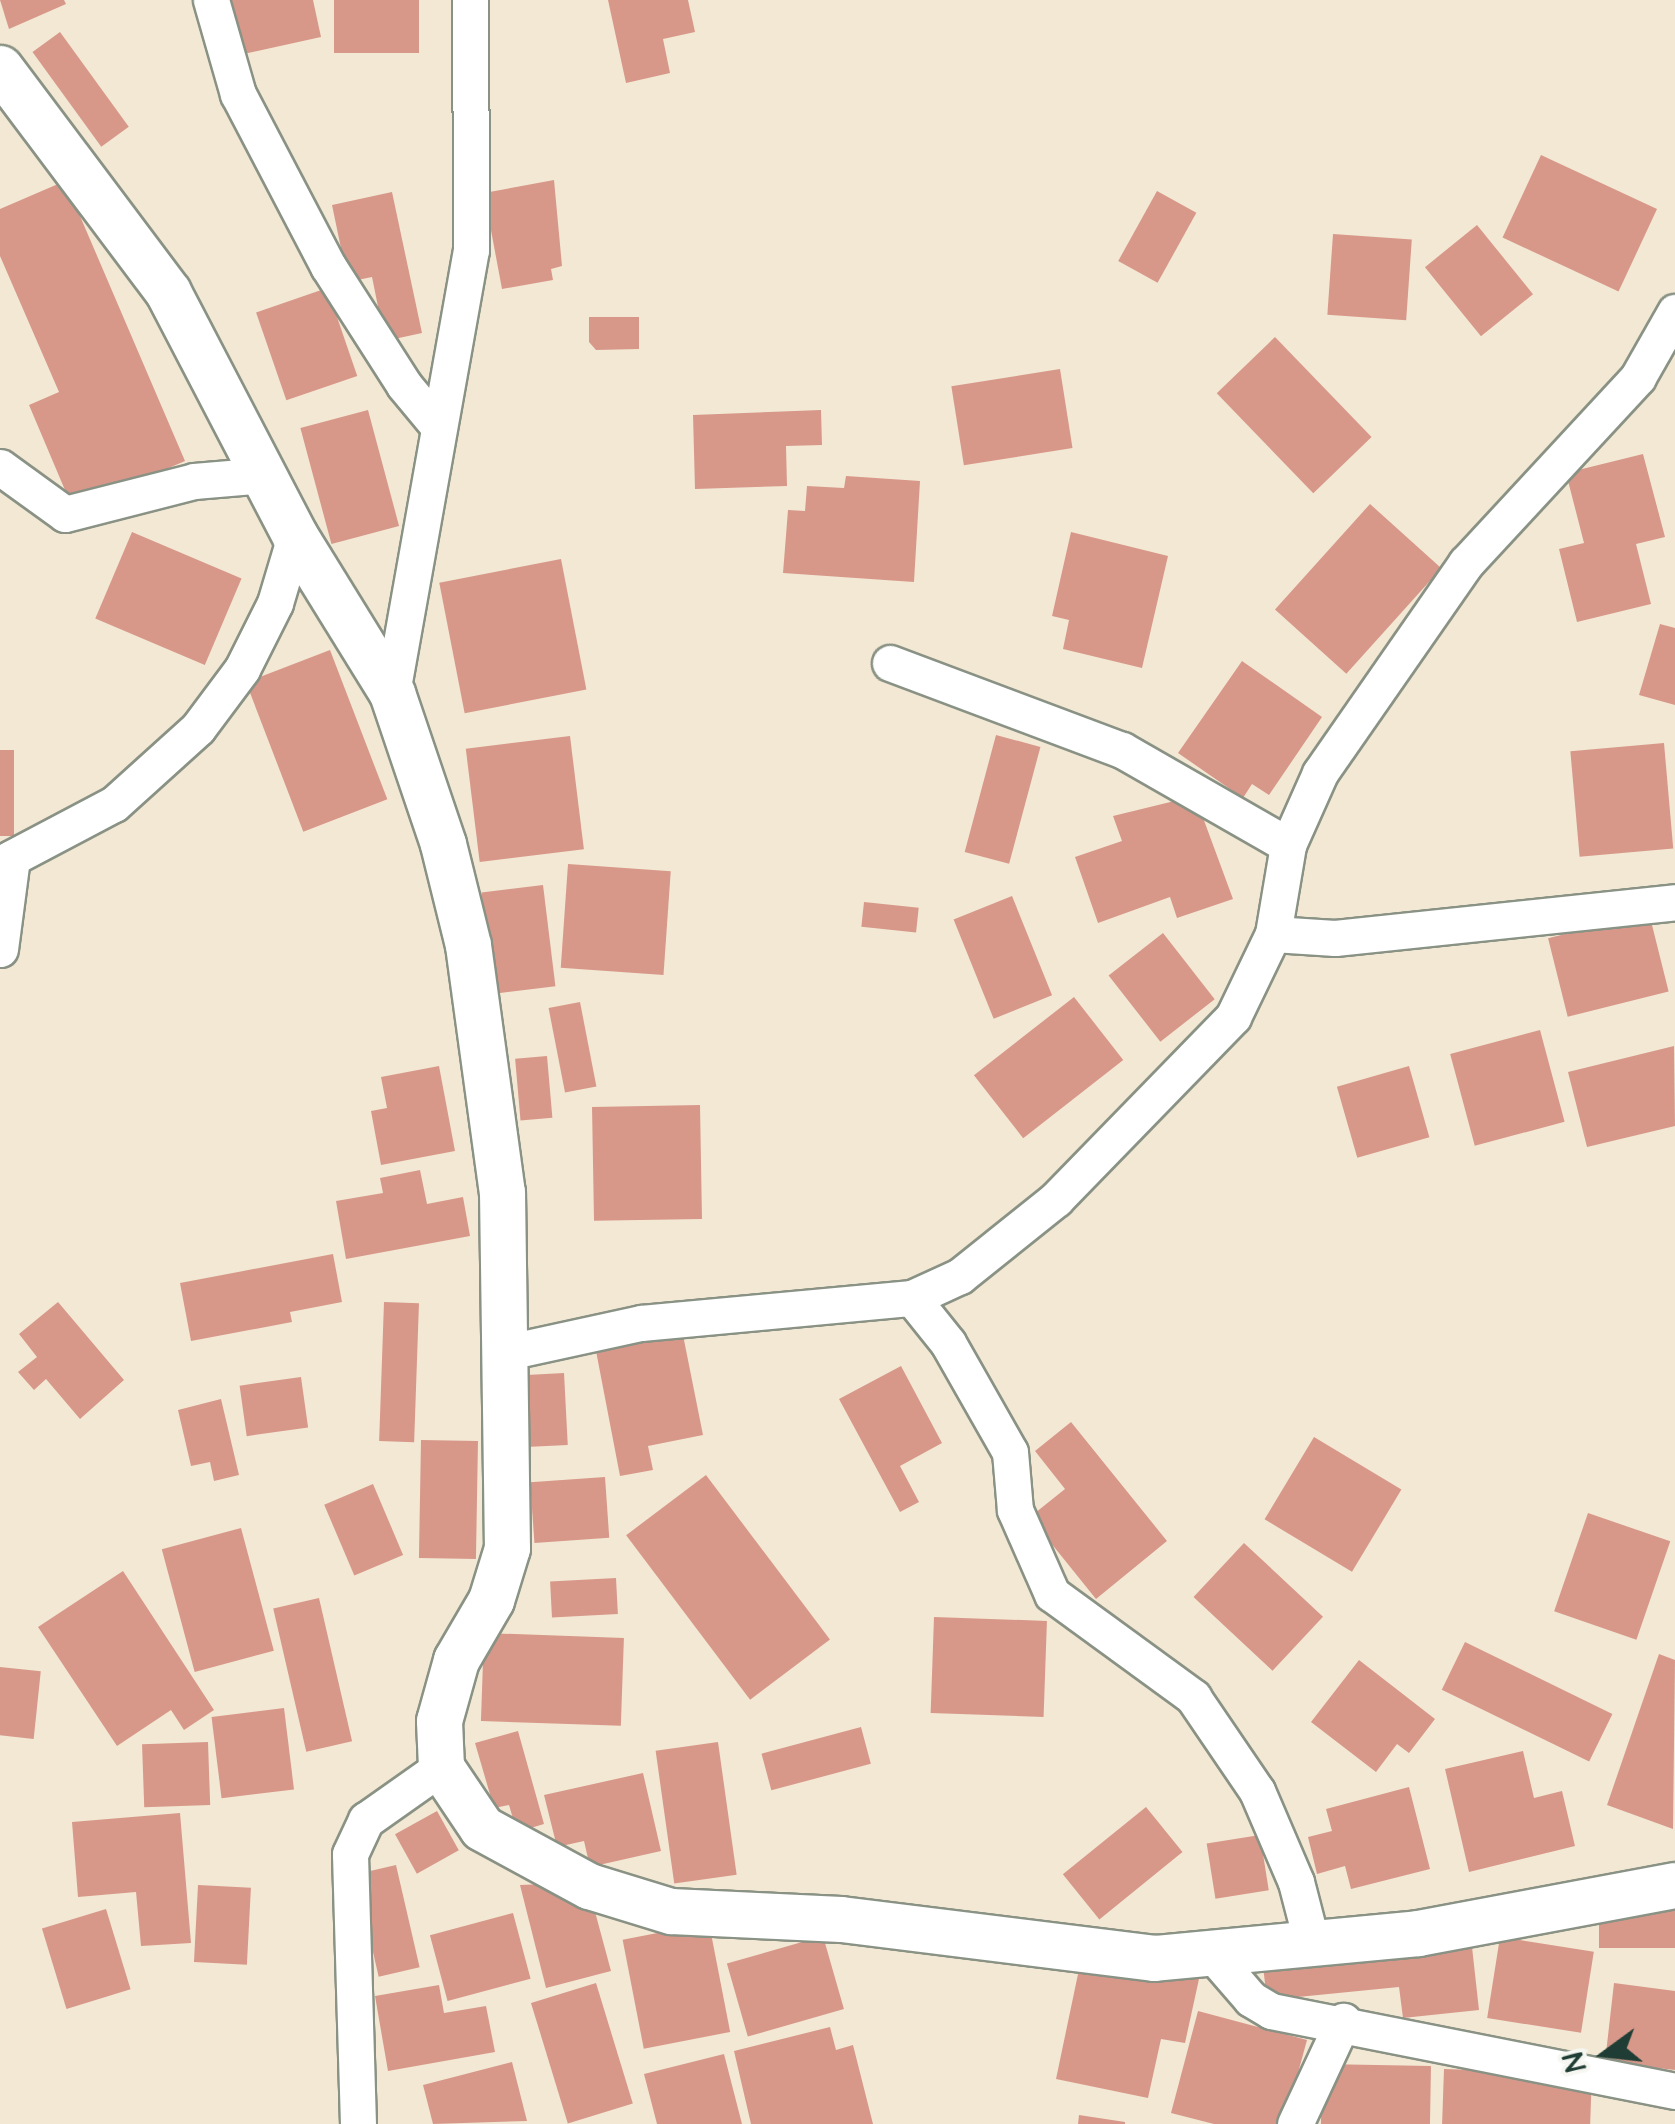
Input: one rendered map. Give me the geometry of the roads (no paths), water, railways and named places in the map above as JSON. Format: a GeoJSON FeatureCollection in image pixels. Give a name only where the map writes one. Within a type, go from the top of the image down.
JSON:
{"type":"FeatureCollection","features":[{"type":"Feature","properties":{"kind":"street"},"geometry":{"type":"LineString","coordinates":[[211,0],[238,94],[292,200],[365,325],[438,426]]}},
{"type":"Feature","properties":{"kind":"street"},"geometry":{"type":"LineString","coordinates":[[392,693],[471,250],[470,0]]}},
{"type":"Feature","properties":{"kind":"street"},"geometry":{"type":"LineString","coordinates":[[0,68],[168,292],[295,536],[392,693],[443,844],[468,945],[502,1192],[507,1548],[492,1600],[456,1660],[439,1721],[441,1767],[482,1828],[589,1886],[670,1912],[841,1919],[1154,1958],[1418,1933],[1675,1884]]}},
{"type":"Feature","properties":{"kind":"street"},"geometry":{"type":"LineString","coordinates":[[504,1353],[641,1323],[912,1298],[993,1253],[1156,1102],[1232,1017],[1273,934],[1288,845],[1320,773],[1466,562],[1638,377],[1674,319]]}},
{"type":"Feature","properties":{"kind":"street"},"geometry":{"type":"LineString","coordinates":[[0,467],[65,514],[194,480],[265,476]]}},
{"type":"Feature","properties":{"kind":"street"},"geometry":{"type":"LineString","coordinates":[[0,949],[6,861],[114,804],[198,728],[242,670],[275,603],[295,536]]}},
{"type":"Feature","properties":{"kind":"street"},"geometry":{"type":"LineString","coordinates":[[890,662],[1122,750],[1288,845]]}},
{"type":"Feature","properties":{"kind":"street"},"geometry":{"type":"LineString","coordinates":[[1273,934],[1335,938],[1675,902]]}},
{"type":"Feature","properties":{"kind":"street"},"geometry":{"type":"LineString","coordinates":[[912,1298],[948,1344],[1010,1452],[1015,1510],[1052,1594],[1194,1697],[1257,1790],[1296,1882],[1312,1944]]}},
{"type":"Feature","properties":{"kind":"street"},"geometry":{"type":"LineString","coordinates":[[358,2124],[350,1854],[366,1820],[441,1767]]}},
{"type":"Feature","properties":{"kind":"street"},"geometry":{"type":"LineString","coordinates":[[1212,1955],[1252,1999],[1271,2010],[1343,2021],[1675,2091]]}},
{"type":"Feature","properties":{"kind":"street"},"geometry":{"type":"LineString","coordinates":[[1295,2124],[1343,2021]]}}]}
